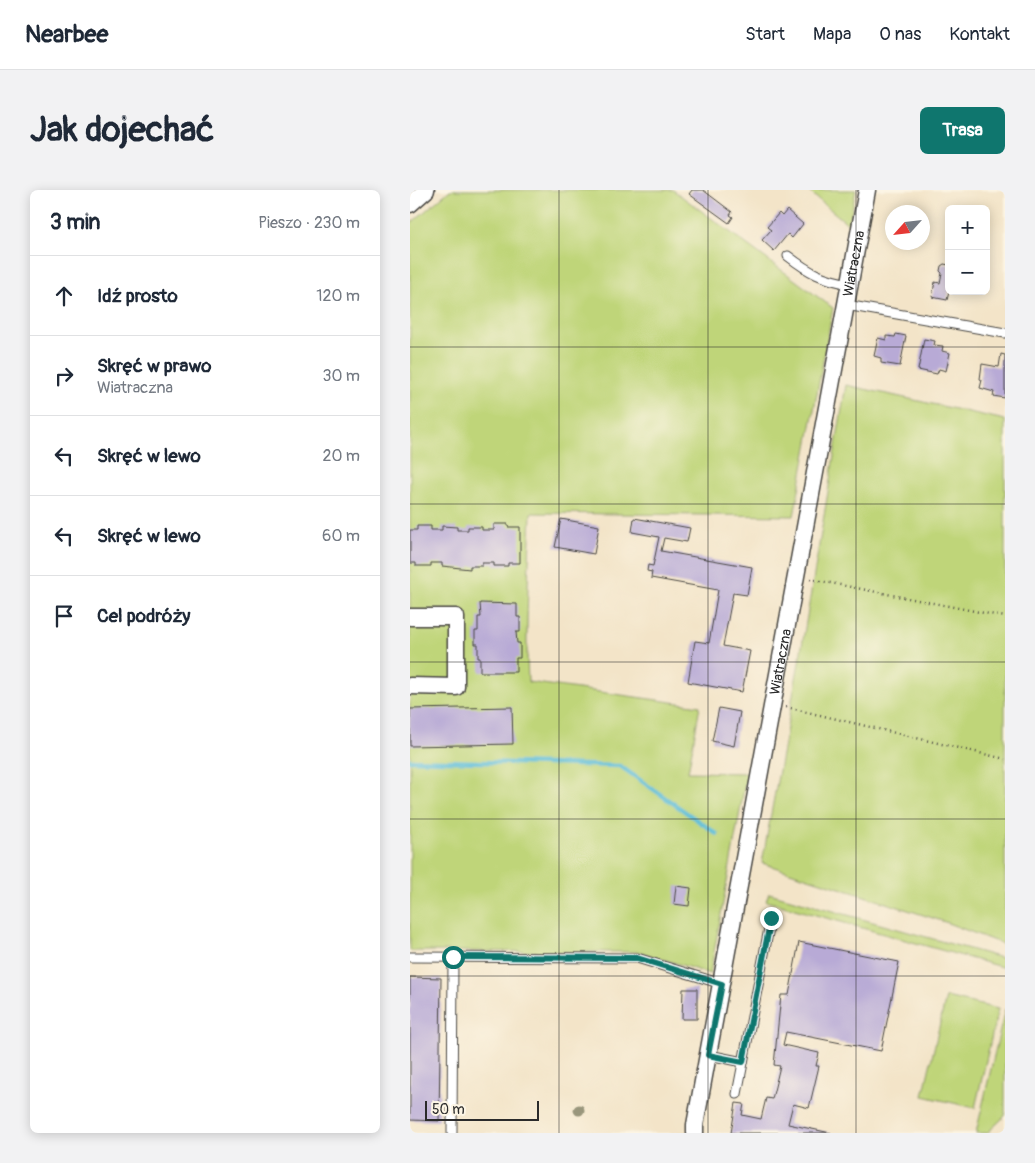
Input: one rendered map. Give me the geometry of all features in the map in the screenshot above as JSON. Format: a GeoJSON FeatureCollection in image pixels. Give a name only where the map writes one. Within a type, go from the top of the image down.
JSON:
{"type":"FeatureCollection","features":[{"type":"Feature","properties":{"kind":"street"},"geometry":{"type":"LineString","coordinates":[[410,204],[426,190]]}},
{"type":"Feature","properties":{"kind":"street","name":"Wiatraczna"},"geometry":{"type":"LineString","coordinates":[[695,1133],[867,190]]}},
{"type":"Feature","properties":{"kind":"street"},"geometry":{"type":"LineString","coordinates":[[410,617],[456,617],[456,687],[410,686]]}},
{"type":"Feature","properties":{"kind":"lane"},"geometry":{"type":"LineString","coordinates":[[788,256],[814,274],[850,284]]}},
{"type":"Feature","properties":{"kind":"lane"},"geometry":{"type":"LineString","coordinates":[[846,305],[1005,333]]}},
{"type":"Feature","properties":{"kind":"lane"},"geometry":{"type":"LineString","coordinates":[[737,1094],[771,918]]}},
{"type":"Feature","properties":{"kind":"lane"},"geometry":{"type":"LineString","coordinates":[[410,957],[637,958],[722,984]]}},
{"type":"Feature","properties":{"kind":"lane"},"geometry":{"type":"LineString","coordinates":[[452,1133],[453,957]]}},
{"type":"Feature","properties":{"kind":"lane"},"geometry":{"type":"LineString","coordinates":[[708,1055],[743,1062]]}},
{"type":"Feature","properties":{"kind":"path"},"geometry":{"type":"LineString","coordinates":[[805,578],[1005,617]]}},
{"type":"Feature","properties":{"kind":"path"},"geometry":{"type":"LineString","coordinates":[[782,706],[1005,758]]}},
{"type":"Feature","properties":{"kind":"green space"},"geometry":{"type":"Polygon","coordinates":[[[450,190],[673,190],[833,308],[794,516],[531,513],[527,619],[528,682],[700,706],[688,772],[747,773],[710,974],[641,952],[410,951],[410,224],[450,190]]]}},
{"type":"Feature","properties":{"kind":"green space"},"geometry":{"type":"Polygon","coordinates":[[[807,190],[856,190],[849,225],[807,190]]]}},
{"type":"Feature","properties":{"kind":"green space"},"geometry":{"type":"Polygon","coordinates":[[[846,385],[1005,420],[1005,945],[945,922],[762,863],[802,646],[846,385]]]}},
{"type":"Feature","properties":{"kind":"green space"},"geometry":{"type":"Polygon","coordinates":[[[769,893],[1005,959],[1005,968],[766,901],[769,893]]]}},
{"type":"Feature","properties":{"kind":"green space"},"geometry":{"type":"Polygon","coordinates":[[[946,997],[998,1009],[975,1108],[923,1096],[946,997]]]}},
{"type":"Feature","properties":{"kind":"green space"},"geometry":{"type":"Polygon","coordinates":[[[1005,1009],[1005,1116],[987,1133],[976,1133],[1005,1009]]]}},
{"type":"Feature","properties":{"kind":"building"},"geometry":{"type":"Polygon","coordinates":[[[692,190],[703,190],[732,212],[730,215],[733,217],[729,223],[689,194],[692,190]]]}},
{"type":"Feature","properties":{"kind":"building"},"geometry":{"type":"Polygon","coordinates":[[[787,210],[803,224],[792,238],[788,234],[774,251],[762,240],[771,230],[767,227],[779,213],[782,216],[787,210]]]}},
{"type":"Feature","properties":{"kind":"building"},"geometry":{"type":"Polygon","coordinates":[[[945,264],[945,295],[948,295],[947,300],[932,297],[935,282],[940,283],[941,266],[945,264]]]}},
{"type":"Feature","properties":{"kind":"building"},"geometry":{"type":"Polygon","coordinates":[[[896,334],[906,336],[900,366],[881,363],[881,358],[874,356],[878,338],[886,340],[886,336],[895,337],[896,334]]]}},
{"type":"Feature","properties":{"kind":"building"},"geometry":{"type":"Polygon","coordinates":[[[924,339],[935,341],[934,345],[943,346],[942,351],[950,353],[946,371],[939,369],[937,374],[918,370],[924,339]]]}},
{"type":"Feature","properties":{"kind":"building"},"geometry":{"type":"Polygon","coordinates":[[[1001,354],[1005,355],[1005,398],[993,396],[994,392],[980,388],[982,364],[999,367],[1001,354]]]}},
{"type":"Feature","properties":{"kind":"building"},"geometry":{"type":"Polygon","coordinates":[[[634,518],[690,528],[687,542],[664,538],[661,551],[752,567],[747,595],[733,593],[723,646],[750,651],[742,692],[688,682],[695,641],[709,643],[718,590],[651,578],[652,572],[647,571],[648,565],[653,566],[659,537],[632,532],[634,518]]]}},
{"type":"Feature","properties":{"kind":"building"},"geometry":{"type":"Polygon","coordinates":[[[561,519],[599,526],[594,554],[555,547],[561,519]]]}},
{"type":"Feature","properties":{"kind":"building"},"geometry":{"type":"Polygon","coordinates":[[[494,524],[508,524],[508,527],[520,527],[520,563],[508,563],[508,566],[494,566],[494,563],[482,563],[482,566],[470,566],[470,569],[442,566],[442,563],[431,563],[431,566],[416,566],[416,563],[410,563],[410,530],[417,530],[417,526],[431,526],[431,530],[442,530],[442,526],[457,527],[457,530],[468,530],[468,527],[482,527],[482,530],[494,530],[494,524]]]}},
{"type":"Feature","properties":{"kind":"building"},"geometry":{"type":"Polygon","coordinates":[[[480,603],[517,604],[517,617],[520,617],[520,632],[516,632],[517,643],[520,643],[520,658],[516,658],[516,672],[480,672],[480,658],[478,658],[478,644],[475,644],[475,631],[478,631],[478,617],[481,617],[480,603]]]}},
{"type":"Feature","properties":{"kind":"building"},"geometry":{"type":"Polygon","coordinates":[[[512,707],[513,744],[410,746],[410,709],[512,707]]]}},
{"type":"Feature","properties":{"kind":"building"},"geometry":{"type":"Polygon","coordinates":[[[719,708],[740,712],[734,746],[712,741],[719,708]]]}},
{"type":"Feature","properties":{"kind":"building"},"geometry":{"type":"Polygon","coordinates":[[[676,886],[691,888],[689,906],[674,904],[676,886]]]}},
{"type":"Feature","properties":{"kind":"building"},"geometry":{"type":"Polygon","coordinates":[[[799,942],[899,962],[881,1051],[786,1032],[783,1045],[819,1053],[816,1066],[819,1066],[809,1108],[793,1104],[788,1124],[831,1133],[731,1133],[736,1103],[744,1104],[742,1115],[761,1119],[766,1098],[772,1099],[780,1066],[774,1065],[781,995],[789,995],[799,942]]]}},
{"type":"Feature","properties":{"kind":"building"},"geometry":{"type":"Polygon","coordinates":[[[410,977],[441,978],[439,1121],[410,1120],[410,977]]]}},
{"type":"Feature","properties":{"kind":"building"},"geometry":{"type":"Polygon","coordinates":[[[683,989],[697,989],[697,1019],[682,1019],[683,989]]]}},
{"type":"Feature","properties":{"kind":"waterway"},"geometry":{"type":"LineString","coordinates":[[410,760],[620,766],[717,834]]}},
{"type":"Feature","properties":{"kind":"route"},"geometry":{"type":"LineString","coordinates":[[453,957],[637,958],[722,984],[708,1055],[743,1062],[771,918]]}}]}
